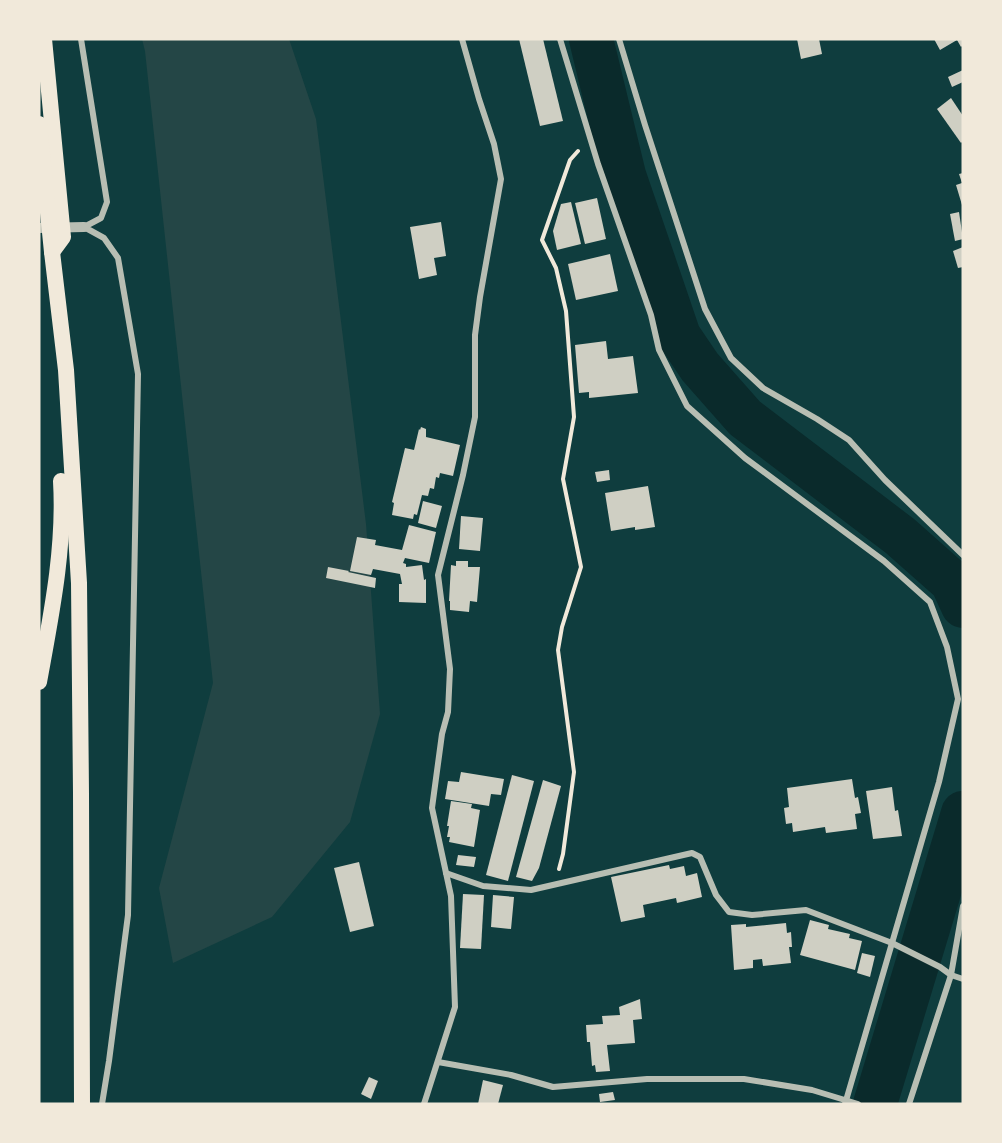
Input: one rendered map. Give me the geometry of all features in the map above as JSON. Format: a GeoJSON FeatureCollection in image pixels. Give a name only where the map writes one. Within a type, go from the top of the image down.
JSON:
{"type":"FeatureCollection","features":[{"type":"Feature","properties":{"kind":"highway"},"geometry":{"type":"LineString","coordinates":[[44,39],[63,237],[52,252]]}},
{"type":"Feature","properties":{"kind":"highway"},"geometry":{"type":"LineString","coordinates":[[39,124],[66,370],[79,583],[82,1104]]}},
{"type":"Feature","properties":{"kind":"highway"},"geometry":{"type":"LineString","coordinates":[[39,682],[55,596],[62,503],[58,418],[66,370]]}},
{"type":"Feature","properties":{"kind":"street"},"geometry":{"type":"LineString","coordinates":[[39,228],[84,227],[101,218],[107,202],[81,39]]}},
{"type":"Feature","properties":{"kind":"street"},"geometry":{"type":"LineString","coordinates":[[424,1104],[455,1007],[451,896],[432,808],[442,734],[448,712],[450,669],[438,575],[475,417],[475,335],[501,179],[494,144],[462,39]]}},
{"type":"Feature","properties":{"kind":"street"},"geometry":{"type":"LineString","coordinates":[[560,39],[598,164],[651,315],[659,350],[687,406],[745,458],[884,561],[930,602],[947,647],[958,699],[939,782],[845,1102]]}},
{"type":"Feature","properties":{"kind":"street"},"geometry":{"type":"LineString","coordinates":[[619,39],[705,309],[731,357],[763,388],[817,418],[849,440],[885,480],[963,555]]}},
{"type":"Feature","properties":{"kind":"street"},"geometry":{"type":"LineString","coordinates":[[84,227],[104,238],[118,258],[138,374],[128,915],[102,1104]]}},
{"type":"Feature","properties":{"kind":"street"},"geometry":{"type":"LineString","coordinates":[[446,873],[483,886],[531,890],[692,853],[700,857],[717,895],[729,912],[752,915],[806,910],[892,943],[951,975],[963,979]]}},
{"type":"Feature","properties":{"kind":"street"},"geometry":{"type":"LineString","coordinates":[[909,1104],[951,975],[963,906]]}},
{"type":"Feature","properties":{"kind":"street"},"geometry":{"type":"LineString","coordinates":[[438,1062],[511,1075],[553,1087],[647,1078],[744,1079],[812,1090],[845,1102],[856,1103]]}},
{"type":"Feature","properties":{"kind":"path"},"geometry":{"type":"LineString","coordinates":[[556,885],[563,854],[573,772],[558,650],[562,627],[581,567],[563,479],[574,417],[566,311],[556,268],[542,240],[570,160],[590,137]]}},
{"type":"Feature","properties":{"kind":"shaded area"},"geometry":{"type":"Polygon","coordinates":[[[142,39],[289,39],[316,119],[366,524],[380,714],[350,822],[272,917],[173,963],[159,888],[213,683],[142,39]]]}},
{"type":"Feature","properties":{"kind":"building"},"geometry":{"type":"Polygon","coordinates":[[[519,39],[543,39],[563,121],[540,126],[519,39]]]}},
{"type":"Feature","properties":{"kind":"building"},"geometry":{"type":"Polygon","coordinates":[[[797,39],[819,39],[822,54],[801,59],[797,39]]]}},
{"type":"Feature","properties":{"kind":"building"},"geometry":{"type":"Polygon","coordinates":[[[934,39],[963,39],[963,45],[961,47],[957,40],[940,50],[934,39]]]}},
{"type":"Feature","properties":{"kind":"building"},"geometry":{"type":"Polygon","coordinates":[[[963,70],[963,82],[952,87],[948,77],[963,70]]]}},
{"type":"Feature","properties":{"kind":"building"},"geometry":{"type":"Polygon","coordinates":[[[951,98],[963,116],[963,141],[961,143],[937,109],[951,98]]]}},
{"type":"Feature","properties":{"kind":"building"},"geometry":{"type":"Polygon","coordinates":[[[963,173],[962,205],[956,185],[962,183],[959,174],[963,173]]]}},
{"type":"Feature","properties":{"kind":"building"},"geometry":{"type":"Polygon","coordinates":[[[597,198],[606,239],[585,244],[575,203],[597,198]]]}},
{"type":"Feature","properties":{"kind":"building"},"geometry":{"type":"Polygon","coordinates":[[[571,202],[581,244],[557,250],[553,231],[561,204],[571,202]]]}},
{"type":"Feature","properties":{"kind":"building"},"geometry":{"type":"Polygon","coordinates":[[[959,212],[963,239],[955,241],[950,214],[959,212]]]}},
{"type":"Feature","properties":{"kind":"building"},"geometry":{"type":"Polygon","coordinates":[[[441,222],[446,256],[434,258],[437,275],[419,279],[410,227],[441,222]]]}},
{"type":"Feature","properties":{"kind":"building"},"geometry":{"type":"Polygon","coordinates":[[[963,247],[963,267],[958,268],[953,251],[963,247]]]}},
{"type":"Feature","properties":{"kind":"building"},"geometry":{"type":"Polygon","coordinates":[[[610,254],[618,291],[576,300],[568,264],[610,254]]]}},
{"type":"Feature","properties":{"kind":"building"},"geometry":{"type":"Polygon","coordinates":[[[606,341],[608,359],[633,356],[638,393],[589,398],[589,392],[579,393],[575,345],[606,341]]]}},
{"type":"Feature","properties":{"kind":"building"},"geometry":{"type":"Polygon","coordinates":[[[421,427],[426,429],[426,437],[460,445],[453,476],[440,473],[439,478],[436,477],[434,489],[430,488],[428,496],[422,495],[417,515],[414,514],[413,519],[392,515],[394,503],[392,502],[405,448],[414,450],[421,427]]]}},
{"type":"Feature","properties":{"kind":"building"},"geometry":{"type":"Polygon","coordinates":[[[609,470],[610,480],[597,482],[595,472],[609,470]]]}},
{"type":"Feature","properties":{"kind":"building"},"geometry":{"type":"Polygon","coordinates":[[[648,486],[655,527],[635,530],[635,527],[611,531],[605,493],[648,486]]]}},
{"type":"Feature","properties":{"kind":"building"},"geometry":{"type":"Polygon","coordinates":[[[423,501],[442,506],[436,528],[418,523],[423,501]]]}},
{"type":"Feature","properties":{"kind":"building"},"geometry":{"type":"Polygon","coordinates":[[[461,516],[483,518],[480,551],[459,549],[461,516]]]}},
{"type":"Feature","properties":{"kind":"building"},"geometry":{"type":"Polygon","coordinates":[[[409,525],[436,532],[429,563],[405,558],[403,563],[406,567],[422,565],[424,580],[426,579],[426,603],[399,602],[399,584],[402,584],[400,574],[373,569],[371,575],[350,571],[357,537],[376,540],[375,545],[402,550],[409,525]]]}},
{"type":"Feature","properties":{"kind":"building"},"geometry":{"type":"Polygon","coordinates":[[[456,561],[468,561],[468,567],[480,567],[477,602],[470,601],[469,612],[450,610],[451,565],[456,566],[456,561]]]}},
{"type":"Feature","properties":{"kind":"building"},"geometry":{"type":"Polygon","coordinates":[[[328,567],[376,578],[375,588],[326,578],[328,567]]]}},
{"type":"Feature","properties":{"kind":"building"},"geometry":{"type":"Polygon","coordinates":[[[461,772],[504,779],[501,795],[491,794],[489,806],[445,799],[448,781],[459,782],[461,772]]]}},
{"type":"Feature","properties":{"kind":"building"},"geometry":{"type":"Polygon","coordinates":[[[512,775],[534,781],[508,881],[486,875],[512,775]]]}},
{"type":"Feature","properties":{"kind":"building"},"geometry":{"type":"Polygon","coordinates":[[[852,779],[855,798],[858,797],[861,813],[855,814],[857,829],[826,833],[825,827],[793,832],[792,823],[786,824],[784,808],[789,807],[787,788],[852,779]]]}},
{"type":"Feature","properties":{"kind":"building"},"geometry":{"type":"Polygon","coordinates":[[[543,780],[561,786],[539,868],[532,881],[516,877],[543,780]]]}},
{"type":"Feature","properties":{"kind":"building"},"geometry":{"type":"Polygon","coordinates":[[[892,787],[895,811],[898,810],[902,836],[873,839],[866,791],[892,787]]]}},
{"type":"Feature","properties":{"kind":"building"},"geometry":{"type":"Polygon","coordinates":[[[451,801],[472,804],[471,808],[480,810],[474,847],[449,842],[450,837],[447,837],[449,826],[447,826],[451,801]]]}},
{"type":"Feature","properties":{"kind":"building"},"geometry":{"type":"Polygon","coordinates":[[[458,855],[476,857],[474,867],[456,865],[458,855]]]}},
{"type":"Feature","properties":{"kind":"building"},"geometry":{"type":"Polygon","coordinates":[[[359,862],[374,926],[350,932],[334,868],[359,862]]]}},
{"type":"Feature","properties":{"kind":"building"},"geometry":{"type":"Polygon","coordinates":[[[669,865],[670,869],[684,866],[686,876],[697,873],[702,897],[677,903],[676,898],[643,905],[645,917],[621,922],[611,877],[669,865]]]}},
{"type":"Feature","properties":{"kind":"building"},"geometry":{"type":"Polygon","coordinates":[[[463,894],[484,895],[481,949],[460,948],[463,894]]]}},
{"type":"Feature","properties":{"kind":"building"},"geometry":{"type":"Polygon","coordinates":[[[493,895],[514,897],[511,929],[491,927],[493,895]]]}},
{"type":"Feature","properties":{"kind":"building"},"geometry":{"type":"Polygon","coordinates":[[[810,920],[829,925],[828,929],[850,934],[849,938],[862,941],[855,970],[800,955],[810,920]]]}},
{"type":"Feature","properties":{"kind":"building"},"geometry":{"type":"Polygon","coordinates":[[[786,923],[787,933],[791,932],[792,947],[789,947],[791,963],[763,966],[762,959],[753,960],[753,968],[734,970],[731,925],[746,924],[746,927],[786,923]]]}},
{"type":"Feature","properties":{"kind":"building"},"geometry":{"type":"Polygon","coordinates":[[[862,953],[875,956],[870,977],[857,973],[862,953]]]}},
{"type":"Feature","properties":{"kind":"building"},"geometry":{"type":"Polygon","coordinates":[[[640,999],[642,1019],[633,1020],[635,1043],[607,1045],[610,1071],[596,1072],[595,1065],[592,1066],[586,1025],[603,1024],[602,1016],[620,1015],[619,1007],[640,999]]]}},
{"type":"Feature","properties":{"kind":"building"},"geometry":{"type":"Polygon","coordinates":[[[369,1077],[378,1081],[371,1099],[361,1094],[369,1077]]]}},
{"type":"Feature","properties":{"kind":"building"},"geometry":{"type":"Polygon","coordinates":[[[483,1080],[503,1085],[498,1104],[478,1104],[483,1080]]]}},
{"type":"Feature","properties":{"kind":"building"},"geometry":{"type":"Polygon","coordinates":[[[613,1092],[615,1100],[600,1102],[599,1094],[613,1092]]]}},
{"type":"Feature","properties":{"kind":"waterway"},"geometry":{"type":"LineString","coordinates":[[591,39],[624,175],[679,336],[700,367],[745,418],[900,536],[952,582],[963,606]]}},
{"type":"Feature","properties":{"kind":"waterway"},"geometry":{"type":"LineString","coordinates":[[875,1104],[963,813]]}}]}
